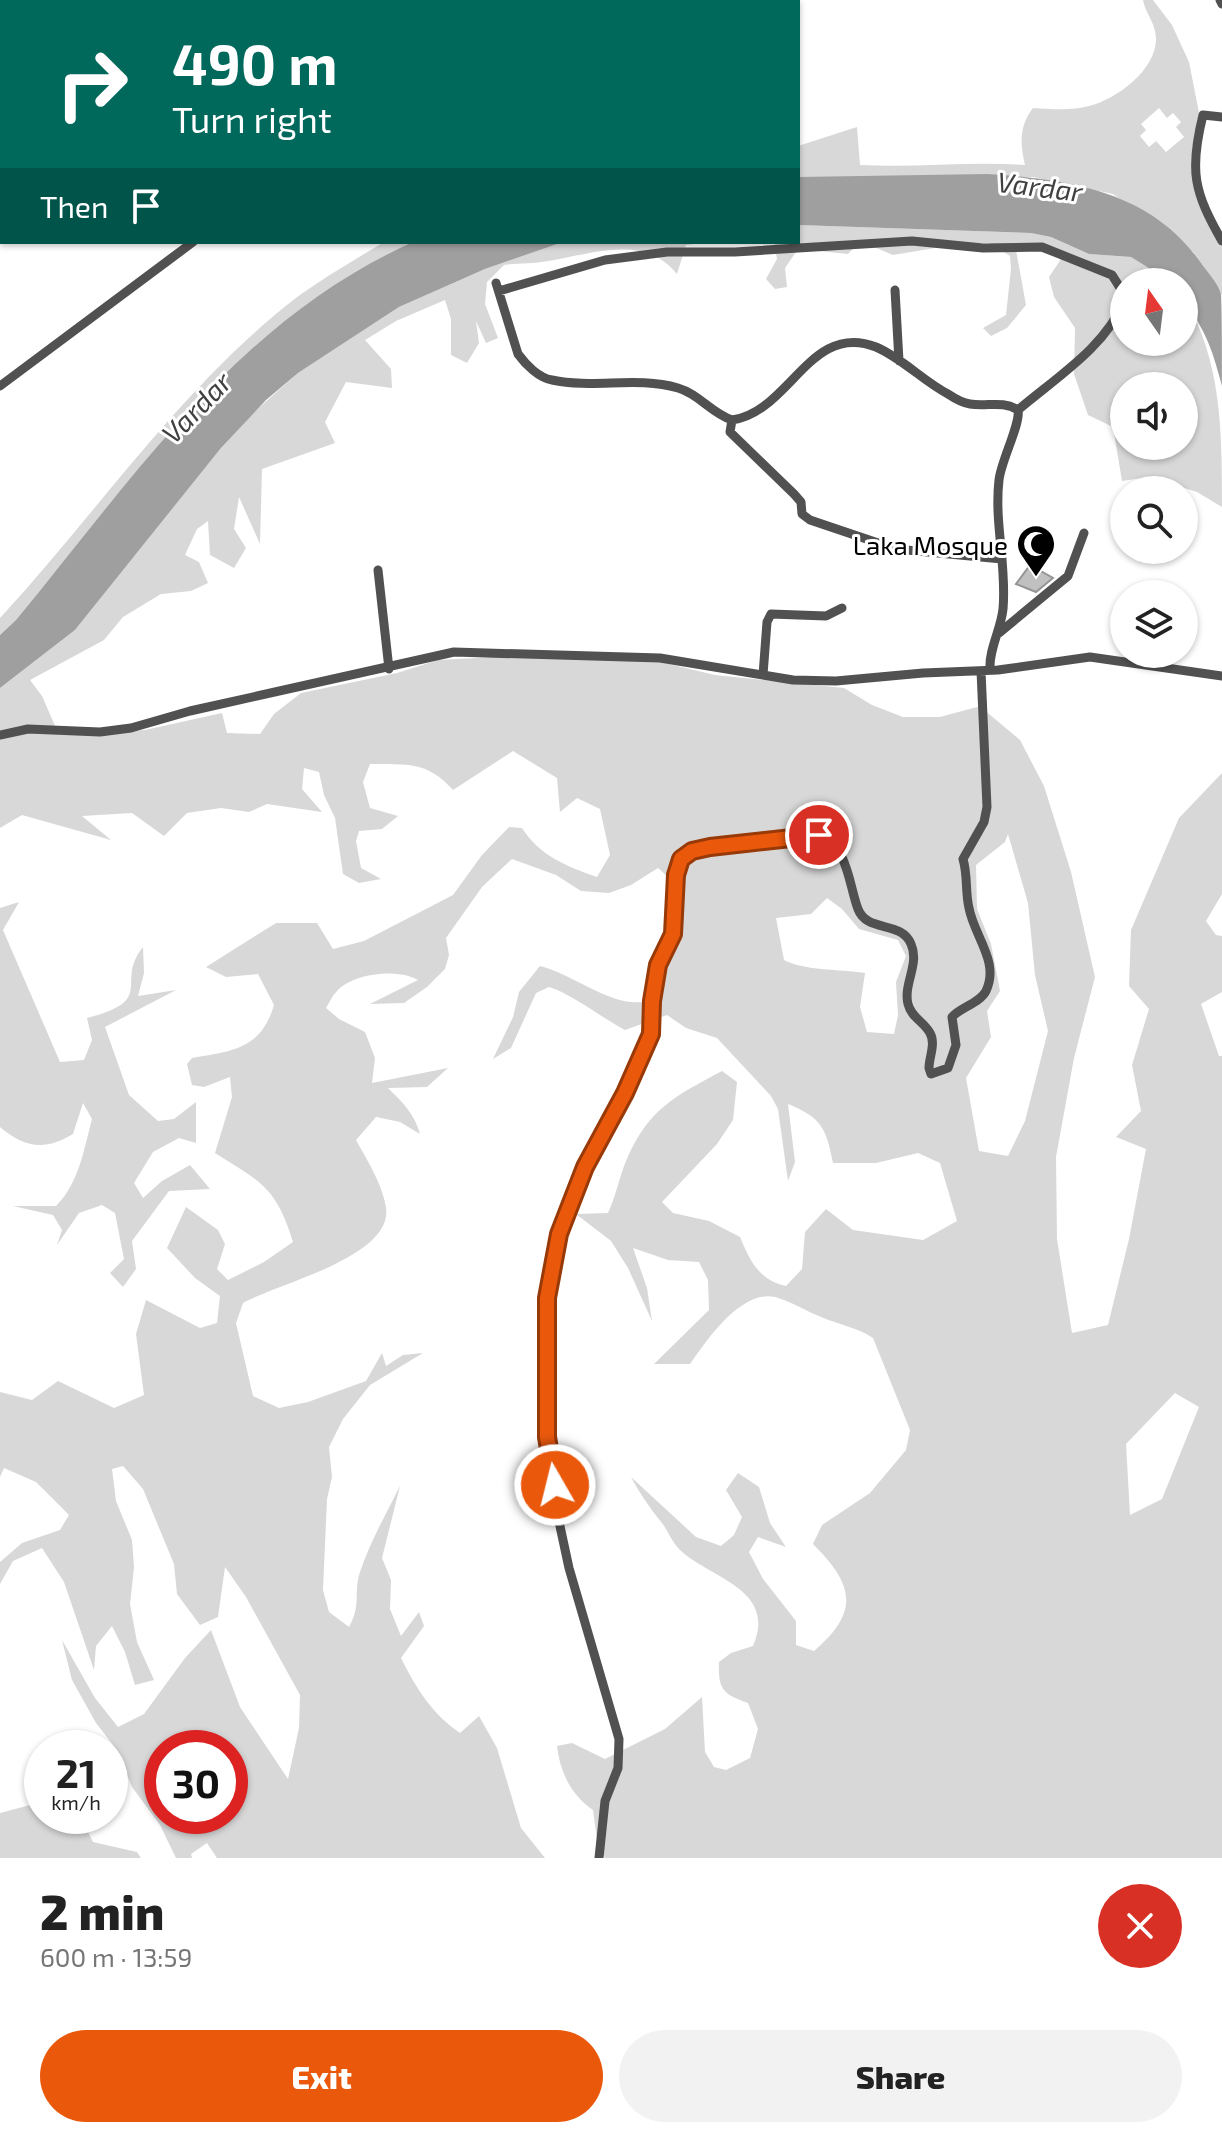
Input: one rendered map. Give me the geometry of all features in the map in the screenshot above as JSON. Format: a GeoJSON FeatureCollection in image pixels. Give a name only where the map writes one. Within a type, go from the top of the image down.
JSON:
{"type":"FeatureCollection","features":[{"type":"Feature","properties":{"kind":"street"},"geometry":{"type":"LineString","coordinates":[[1222,117],[1203,115],[1195,180],[1203,205],[1222,241]]}},
{"type":"Feature","properties":{"kind":"street"},"geometry":{"type":"LineString","coordinates":[[1018,410],[999,404],[968,404],[930,384],[882,350],[860,343],[832,346],[819,352],[765,405],[750,415],[732,420],[713,411],[694,395],[676,388],[632,381],[557,381],[544,378],[518,354],[497,287],[620,258],[667,252],[912,241],[983,248],[1042,247],[1110,274]]}},
{"type":"Feature","properties":{"kind":"street"},"geometry":{"type":"LineString","coordinates":[[0,386],[190,244]]}},
{"type":"Feature","properties":{"kind":"street"},"geometry":{"type":"LineString","coordinates":[[895,290],[899,361]]}},
{"type":"Feature","properties":{"kind":"street"},"geometry":{"type":"LineString","coordinates":[[599,1858],[605,1801],[618,1768],[619,1739],[569,1568],[555,1503],[554,1467],[547,1437],[547,1298],[559,1234],[585,1167],[625,1093],[651,1034],[658,965],[673,934],[676,875],[681,859],[692,851],[797,835],[819,835],[832,845],[846,866],[858,912],[872,924],[900,930],[911,943],[914,956],[907,991],[908,1007],[931,1033],[931,1074],[948,1068],[956,1045],[952,1017],[985,994],[990,978],[990,965],[969,909],[963,859],[984,822],[987,807],[986,670],[999,633],[1003,609],[997,511],[999,478],[1005,453],[1018,423],[1018,410],[1110,328]]}},
{"type":"Feature","properties":{"kind":"street"},"geometry":{"type":"LineString","coordinates":[[732,420],[729,429],[732,435],[794,494],[801,502],[802,514],[810,520],[896,549],[1002,559]]}},
{"type":"Feature","properties":{"kind":"street"},"geometry":{"type":"LineString","coordinates":[[999,633],[1068,576],[1084,533]]}},
{"type":"Feature","properties":{"kind":"street"},"geometry":{"type":"LineString","coordinates":[[378,570],[389,669]]}},
{"type":"Feature","properties":{"kind":"street"},"geometry":{"type":"LineString","coordinates":[[763,675],[767,622],[771,614],[826,616],[842,608]]}},
{"type":"Feature","properties":{"kind":"street"},"geometry":{"type":"LineString","coordinates":[[0,735],[28,729],[100,732],[131,728],[226,703],[389,669],[454,652],[660,658],[793,680],[836,681],[1010,669],[1090,657],[1222,676]]}},
{"type":"Feature","properties":{"kind":"shaded area"},"geometry":{"type":"Polygon","coordinates":[[[1143,0],[1153,0],[1172,25],[1189,62],[1201,123],[1194,170],[1222,241],[1222,295],[1193,252],[1113,194],[1033,177],[800,177],[800,145],[857,127],[860,165],[1025,165],[1022,135],[1033,108],[1089,106],[1123,90],[1149,62],[1156,39],[1143,0]],[[1159,108],[1141,124],[1146,130],[1140,136],[1149,147],[1156,141],[1166,152],[1184,137],[1176,127],[1181,122],[1173,113],[1167,118],[1159,108]]]}},
{"type":"Feature","properties":{"kind":"shaded area"},"geometry":{"type":"Polygon","coordinates":[[[800,225],[1031,233],[1051,237],[1089,254],[1131,257],[1149,268],[1110,268],[1110,356],[1198,356],[1198,325],[1213,372],[1217,398],[1222,507],[1198,493],[1198,476],[1121,476],[1118,460],[1198,460],[1198,372],[1110,372],[1110,426],[1088,415],[1074,374],[1075,328],[1054,297],[1049,277],[1061,259],[1032,249],[1016,250],[1026,305],[1007,328],[991,336],[983,328],[1006,315],[1011,269],[1010,256],[990,243],[959,244],[893,255],[860,241],[848,254],[798,249],[785,268],[787,287],[775,289],[766,279],[777,259],[774,244],[800,244],[800,225]]]}},
{"type":"Feature","properties":{"kind":"shaded area"},"geometry":{"type":"Polygon","coordinates":[[[381,244],[409,244],[351,275],[294,314],[242,358],[147,458],[16,620],[0,635],[0,618],[212,373],[292,301],[381,244]]]}},
{"type":"Feature","properties":{"kind":"shaded area"},"geometry":{"type":"Polygon","coordinates":[[[557,244],[693,244],[686,245],[677,274],[664,261],[633,250],[599,251],[542,262],[504,265],[487,282],[485,304],[498,338],[486,343],[476,321],[479,343],[467,363],[451,355],[451,319],[445,300],[396,321],[365,340],[391,369],[392,388],[346,382],[325,422],[335,443],[262,469],[260,544],[239,497],[234,529],[246,548],[234,568],[210,555],[208,521],[197,529],[185,555],[199,562],[208,583],[191,591],[161,594],[123,617],[104,640],[30,680],[42,696],[59,735],[145,730],[222,713],[227,733],[260,734],[274,714],[301,693],[397,673],[438,660],[495,657],[656,661],[715,675],[844,688],[872,705],[903,717],[940,717],[977,707],[983,709],[1020,740],[1044,786],[1071,872],[1095,977],[1074,1058],[1056,1157],[1057,1239],[1072,1333],[1108,1325],[1146,1149],[1116,1137],[1141,1111],[1132,1065],[1149,1009],[1129,986],[1131,930],[1179,818],[1222,773],[1222,894],[1206,921],[1216,935],[1222,936],[1222,992],[1201,1004],[1219,1056],[1222,1056],[1222,1858],[605,1858],[598,1847],[593,1810],[568,1782],[557,1746],[572,1743],[605,1759],[665,1729],[702,1697],[705,1752],[714,1767],[726,1770],[750,1758],[758,1729],[748,1703],[724,1690],[719,1671],[719,1662],[731,1653],[753,1646],[758,1626],[756,1610],[748,1597],[736,1587],[679,1549],[631,1477],[696,1537],[721,1546],[734,1535],[742,1517],[726,1490],[738,1473],[759,1487],[770,1523],[786,1547],[758,1537],[749,1552],[763,1579],[796,1621],[796,1645],[814,1651],[839,1623],[846,1598],[837,1572],[813,1544],[822,1525],[870,1493],[906,1450],[910,1430],[873,1338],[775,1297],[762,1297],[737,1309],[715,1331],[690,1364],[654,1364],[709,1310],[708,1280],[699,1262],[668,1260],[633,1248],[647,1288],[652,1321],[628,1268],[611,1241],[576,1214],[608,1213],[626,1161],[654,1116],[690,1088],[722,1071],[737,1082],[733,1120],[717,1144],[662,1202],[673,1213],[709,1221],[740,1237],[752,1261],[769,1279],[786,1286],[802,1269],[805,1232],[826,1209],[853,1230],[923,1240],[957,1221],[940,1163],[918,1153],[876,1163],[833,1163],[821,1126],[808,1114],[788,1104],[795,1162],[788,1181],[778,1109],[771,1096],[717,1038],[686,1028],[667,1015],[625,1030],[549,987],[536,993],[511,1048],[493,1059],[513,1017],[519,992],[540,966],[605,995],[643,1002],[670,953],[666,927],[668,877],[658,868],[631,885],[609,893],[581,891],[556,875],[512,859],[482,887],[446,938],[449,955],[445,969],[427,987],[404,1003],[370,1004],[418,980],[388,973],[364,976],[337,991],[326,1008],[339,1019],[365,1032],[375,1058],[372,1083],[448,1068],[427,1087],[388,1088],[411,1114],[420,1134],[400,1122],[376,1117],[356,1140],[378,1182],[386,1208],[383,1225],[371,1241],[330,1267],[243,1303],[236,1323],[253,1396],[279,1408],[308,1402],[366,1381],[382,1353],[386,1366],[403,1355],[423,1353],[370,1385],[343,1419],[329,1447],[332,1477],[327,1499],[323,1590],[329,1612],[349,1627],[364,1561],[400,1486],[382,1558],[391,1580],[390,1609],[401,1636],[419,1612],[424,1626],[401,1658],[426,1700],[460,1733],[479,1716],[497,1748],[521,1828],[545,1858],[217,1858],[207,1843],[191,1854],[192,1858],[176,1858],[164,1834],[248,1834],[248,1730],[144,1730],[144,1803],[128,1777],[128,1730],[101,1730],[96,1723],[72,1680],[62,1640],[95,1698],[118,1727],[144,1714],[185,1658],[211,1630],[240,1707],[288,1779],[299,1728],[300,1695],[246,1597],[225,1567],[218,1617],[200,1625],[177,1594],[174,1564],[143,1489],[123,1466],[112,1469],[116,1501],[132,1540],[134,1567],[130,1604],[137,1642],[154,1680],[135,1685],[125,1652],[112,1626],[96,1646],[94,1670],[64,1582],[42,1548],[13,1561],[0,1584],[0,1562],[22,1543],[60,1530],[69,1515],[36,1482],[4,1468],[0,1477],[0,1392],[32,1400],[58,1381],[114,1408],[144,1395],[136,1334],[146,1300],[200,1328],[217,1323],[220,1296],[195,1278],[167,1248],[186,1207],[218,1230],[225,1244],[217,1269],[228,1280],[264,1262],[293,1242],[273,1197],[255,1179],[215,1153],[232,1097],[230,1077],[204,1087],[192,1085],[187,1064],[192,1058],[233,1050],[253,1039],[268,1020],[274,1005],[258,974],[226,977],[206,967],[276,923],[317,923],[333,949],[364,941],[453,895],[482,855],[509,827],[522,828],[545,853],[597,877],[610,855],[600,809],[577,798],[560,812],[557,778],[513,751],[453,790],[425,769],[370,764],[363,782],[370,808],[398,816],[382,829],[359,831],[356,841],[361,868],[381,879],[359,883],[343,874],[335,818],[324,795],[319,772],[304,768],[302,789],[322,812],[267,804],[249,812],[221,808],[187,813],[164,836],[132,813],[82,816],[111,840],[22,815],[0,828],[0,688],[75,630],[221,448],[254,412],[298,373],[399,307],[485,269],[557,244]],[[1008,834],[1005,842],[976,865],[977,909],[991,944],[1000,991],[987,1011],[991,1037],[966,1078],[979,1151],[1008,1156],[1025,1121],[1048,1031],[1035,975],[1028,903],[1008,834]],[[827,898],[811,914],[776,918],[784,960],[812,968],[865,973],[860,1007],[867,1032],[894,1034],[898,1015],[896,982],[906,956],[898,940],[859,929],[842,909],[827,898]],[[1175,1393],[1126,1444],[1130,1515],[1162,1499],[1199,1407],[1175,1393]]]}},
{"type":"Feature","properties":{"kind":"shaded area"},"geometry":{"type":"Polygon","coordinates":[[[19,902],[3,930],[60,1062],[84,1060],[92,1040],[87,1018],[109,1011],[128,997],[135,960],[143,947],[144,973],[138,996],[176,990],[105,1027],[129,1095],[158,1121],[174,1119],[196,1102],[196,1143],[179,1138],[153,1152],[134,1183],[143,1198],[162,1181],[190,1165],[210,1189],[169,1191],[132,1241],[136,1269],[123,1287],[110,1273],[124,1259],[115,1213],[102,1205],[79,1213],[57,1245],[62,1230],[53,1215],[13,1206],[56,1206],[75,1176],[92,1119],[83,1103],[73,1134],[44,1145],[27,1143],[0,1127],[0,908],[19,902]]]}},
{"type":"Feature","properties":{"kind":"shaded area"},"geometry":{"type":"Polygon","coordinates":[[[24,1807],[24,1834],[89,1834],[93,1842],[137,1852],[141,1858],[0,1858],[0,1813],[24,1807]]]}},
{"type":"Feature","properties":{"kind":"water","name":"Vardar"},"geometry":{"type":"Polygon","coordinates":[[[987,174],[1048,180],[1106,193],[1158,219],[1181,239],[1217,286],[1221,294],[1222,386],[1210,347],[1198,322],[1198,268],[1149,268],[1131,257],[1089,254],[1051,237],[1031,233],[800,225],[800,177],[987,174]]]}},
{"type":"Feature","properties":{"kind":"water","name":"Vardar"},"geometry":{"type":"Polygon","coordinates":[[[409,244],[557,244],[485,269],[399,307],[298,373],[266,400],[221,448],[75,630],[0,688],[0,635],[16,620],[147,458],[242,358],[294,314],[351,275],[409,244]]]}},
{"type":"Feature","properties":{"kind":"building","name":"Laka Mosque"},"geometry":{"type":"Polygon","coordinates":[[[1030,565],[1053,578],[1036,592],[1016,584],[1030,565]]]}},
{"type":"Feature","properties":{"kind":"place","name":"Laka Mosque"},"geometry":{"type":"Point","coordinates":[1036,578]}},
{"type":"Feature","properties":{"kind":"route"},"geometry":{"type":"LineString","coordinates":[[555,1485],[547,1437],[547,1298],[559,1234],[585,1167],[625,1093],[651,1034],[658,965],[673,934],[676,875],[681,859],[692,851],[710,847],[753,844],[797,835],[819,835]]}}]}
